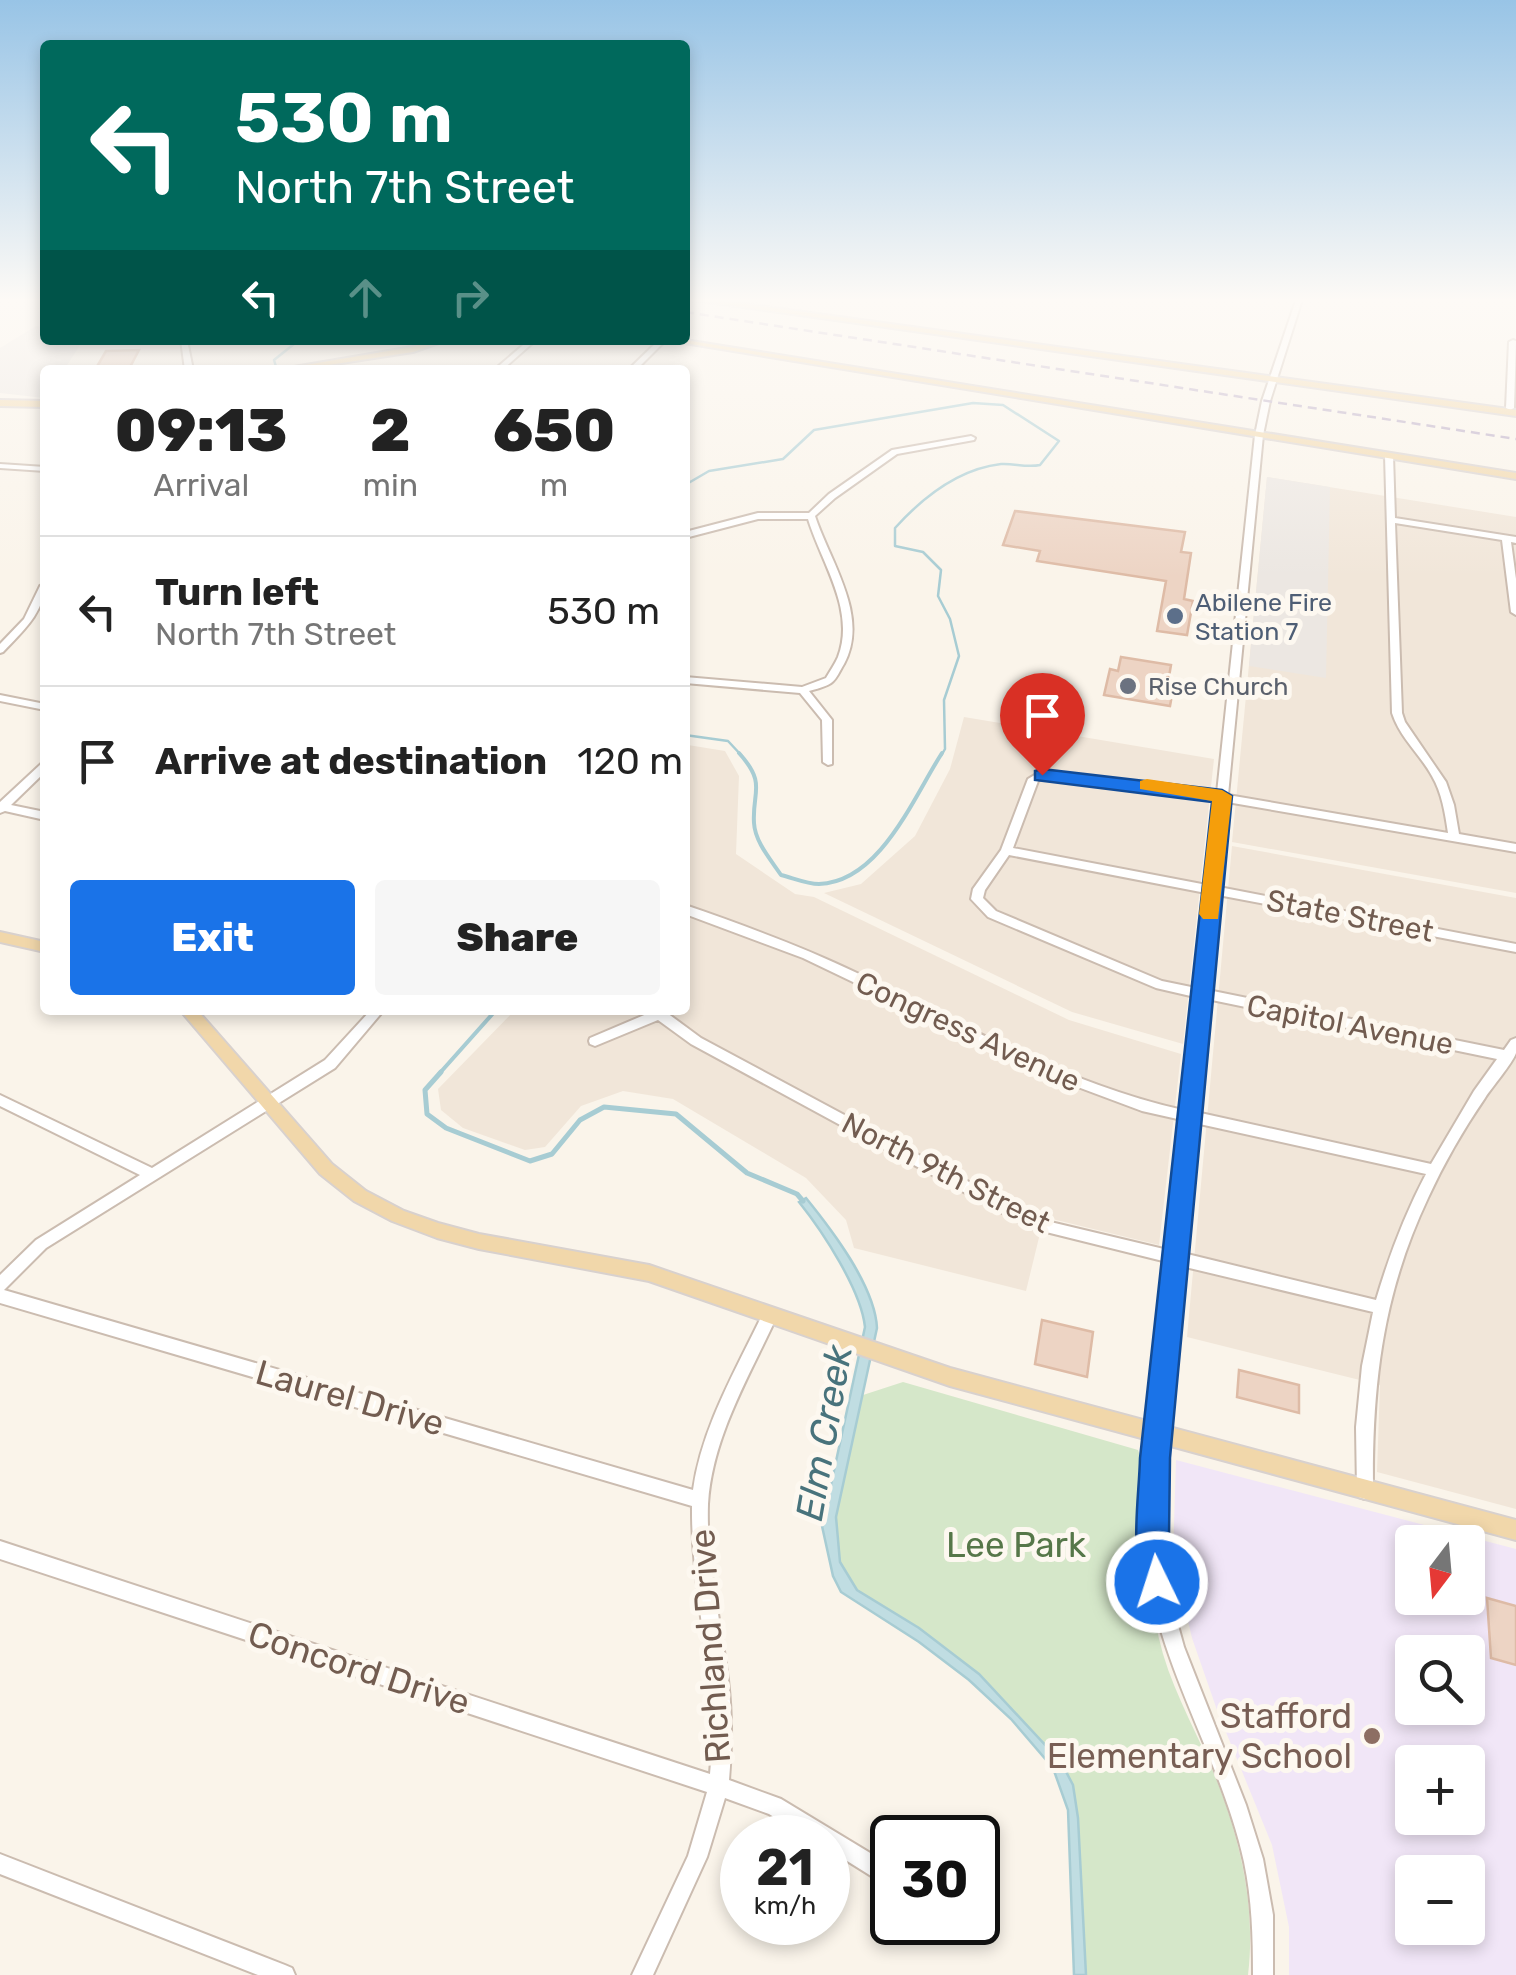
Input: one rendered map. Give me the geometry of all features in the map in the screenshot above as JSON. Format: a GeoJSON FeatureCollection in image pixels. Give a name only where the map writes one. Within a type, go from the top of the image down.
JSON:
{"type":"FeatureCollection","features":[{"type":"Feature","properties":{"kind":"main road"},"geometry":{"type":"LineString","coordinates":[[995,392],[1516,476]]}},
{"type":"Feature","properties":{"kind":"main road"},"geometry":{"type":"LineString","coordinates":[[1342,392],[1497,417],[1515,414]]}},
{"type":"Feature","properties":{"kind":"main road"},"geometry":{"type":"LineString","coordinates":[[1358,392],[1515,414]]}},
{"type":"Feature","properties":{"kind":"main road"},"geometry":{"type":"LineString","coordinates":[[0,403],[40,404]]}},
{"type":"Feature","properties":{"kind":"main road"},"geometry":{"type":"LineString","coordinates":[[0,937],[40,946]]}},
{"type":"Feature","properties":{"kind":"main road"},"geometry":{"type":"LineString","coordinates":[[192,1015],[352,1194],[389,1215],[462,1238],[597,1259],[648,1273],[897,1360],[1516,1530]]}},
{"type":"Feature","properties":{"kind":"street"},"geometry":{"type":"LineString","coordinates":[[1263,1975],[1265,1948],[1257,1871],[1241,1810],[1174,1643],[1157,1582],[1153,1536],[1173,1258],[1259,434],[1269,392]]}},
{"type":"Feature","properties":{"kind":"street"},"geometry":{"type":"LineString","coordinates":[[690,534],[758,516],[811,516],[832,496],[895,452],[971,438]]}},
{"type":"Feature","properties":{"kind":"street"},"geometry":{"type":"LineString","coordinates":[[1388,455],[1397,713],[1409,741],[1428,762],[1445,792],[1454,838]]}},
{"type":"Feature","properties":{"kind":"street"},"geometry":{"type":"LineString","coordinates":[[0,466],[40,469]]}},
{"type":"Feature","properties":{"kind":"street"},"geometry":{"type":"LineString","coordinates":[[690,680],[804,690],[830,680],[848,638],[840,586],[811,516]]}},
{"type":"Feature","properties":{"kind":"street"},"geometry":{"type":"LineString","coordinates":[[1391,520],[1511,539],[1516,612]]}},
{"type":"Feature","properties":{"kind":"street"},"geometry":{"type":"LineString","coordinates":[[0,650],[28,620],[40,596]]}},
{"type":"Feature","properties":{"kind":"street"},"geometry":{"type":"LineString","coordinates":[[804,690],[827,720],[828,762]]}},
{"type":"Feature","properties":{"kind":"street"},"geometry":{"type":"LineString","coordinates":[[0,698],[40,706]]}},
{"type":"Feature","properties":{"kind":"street"},"geometry":{"type":"LineString","coordinates":[[1,808],[40,771]]}},
{"type":"Feature","properties":{"kind":"street"},"geometry":{"type":"LineString","coordinates":[[1006,850],[1032,780],[1042,775],[1222,796],[1516,848]]}},
{"type":"Feature","properties":{"kind":"street"},"geometry":{"type":"LineString","coordinates":[[1,808],[40,815]]}},
{"type":"Feature","properties":{"kind":"street","name":"State Street"},"geometry":{"type":"LineString","coordinates":[[1006,850],[1516,948]]}},
{"type":"Feature","properties":{"kind":"street","name":"Capitol Avenue"},"geometry":{"type":"LineString","coordinates":[[1006,850],[976,899],[992,914],[1128,974],[1201,996],[1511,1050]]}},
{"type":"Feature","properties":{"kind":"street","name":"Congress Avenue"},"geometry":{"type":"LineString","coordinates":[[690,911],[805,954],[1051,1076],[1142,1106],[1434,1170]]}},
{"type":"Feature","properties":{"kind":"street"},"geometry":{"type":"LineString","coordinates":[[0,1285],[41,1244],[330,1064],[374,1015]]}},
{"type":"Feature","properties":{"kind":"street"},"geometry":{"type":"LineString","coordinates":[[595,1040],[649,1015]]}},
{"type":"Feature","properties":{"kind":"street","name":"North 9th Street"},"geometry":{"type":"LineString","coordinates":[[660,1015],[997,1206],[1074,1236],[1379,1307]]}},
{"type":"Feature","properties":{"kind":"street"},"geometry":{"type":"LineString","coordinates":[[1365,1491],[1366,1387],[1379,1307],[1398,1244],[1434,1170],[1511,1050]]}},
{"type":"Feature","properties":{"kind":"street"},"geometry":{"type":"LineString","coordinates":[[0,1100],[154,1175]]}},
{"type":"Feature","properties":{"kind":"street","name":"Laurel Drive"},"geometry":{"type":"LineString","coordinates":[[0,1296],[700,1500]]}},
{"type":"Feature","properties":{"kind":"street","name":"Richland Drive"},"geometry":{"type":"LineString","coordinates":[[642,1975],[687,1878],[718,1786],[723,1739],[719,1674],[701,1547],[700,1500],[707,1462],[769,1316]]}},
{"type":"Feature","properties":{"kind":"street","name":"Concord Drive"},"geometry":{"type":"LineString","coordinates":[[0,1550],[718,1786],[789,1815]]}},
{"type":"Feature","properties":{"kind":"street"},"geometry":{"type":"LineString","coordinates":[[0,1864],[284,1975]]}},
{"type":"Feature","properties":{"kind":"shaded area"},"geometry":{"type":"Polygon","coordinates":[[[40,392],[40,398],[0,393],[40,392]]]}},
{"type":"Feature","properties":{"kind":"shaded area"},"geometry":{"type":"Polygon","coordinates":[[[1267,477],[1516,517],[1516,893],[1232,842],[1267,477]]]}},
{"type":"Feature","properties":{"kind":"shaded area"},"geometry":{"type":"Polygon","coordinates":[[[1267,477],[1330,487],[1326,678],[1249,666],[1267,477]]]}},
{"type":"Feature","properties":{"kind":"shaded area"},"geometry":{"type":"Polygon","coordinates":[[[964,717],[1214,759],[1183,1044],[1072,1012],[824,893],[861,884],[915,836],[950,769],[964,717]]]}},
{"type":"Feature","properties":{"kind":"shaded area"},"geometry":{"type":"Polygon","coordinates":[[[690,745],[725,751],[739,776],[736,854],[795,894],[814,897],[1069,1020],[1181,1054],[1159,1245],[1044,1217],[1026,1291],[854,1248],[846,1220],[806,1178],[673,1099],[623,1091],[581,1106],[545,1147],[525,1150],[463,1128],[441,1110],[438,1089],[510,1015],[690,1015],[690,745]]]}},
{"type":"Feature","properties":{"kind":"shaded area"},"geometry":{"type":"Polygon","coordinates":[[[1232,846],[1516,898],[1516,1509],[1377,1472],[1380,1385],[1187,1337],[1232,846]]]}},
{"type":"Feature","properties":{"kind":"shaded area","name":"Stafford Elementary School"},"geometry":{"type":"Polygon","coordinates":[[[1176,1460],[1424,1525],[1395,1525],[1395,1615],[1485,1615],[1485,1541],[1516,1549],[1516,1975],[1289,1975],[1289,1927],[1272,1845],[1192,1638],[1173,1557],[1176,1460]]]}},
{"type":"Feature","properties":{"kind":"green space","name":"Lee Park"},"geometry":{"type":"Polygon","coordinates":[[[903,1382],[1138,1450],[1143,1464],[1146,1560],[1157,1630],[1175,1686],[1233,1828],[1248,1901],[1248,1975],[1083,1975],[1071,1795],[1059,1763],[1002,1699],[854,1590],[842,1570],[834,1523],[860,1396],[903,1382]]]}},
{"type":"Feature","properties":{"kind":"water"},"geometry":{"type":"Polygon","coordinates":[[[806,1198],[861,1277],[877,1328],[836,1517],[840,1562],[857,1590],[919,1628],[979,1674],[1061,1762],[1073,1785],[1078,1818],[1086,1975],[1074,1975],[1068,1810],[1053,1768],[1011,1719],[969,1680],[841,1592],[833,1576],[822,1526],[865,1327],[849,1279],[799,1202],[806,1198]]]}},
{"type":"Feature","properties":{"kind":"building"},"geometry":{"type":"Polygon","coordinates":[[[1015,511],[1185,532],[1181,552],[1191,553],[1184,599],[1193,601],[1187,635],[1157,631],[1166,581],[1037,561],[1040,551],[1003,545],[1015,511]]]}},
{"type":"Feature","properties":{"kind":"building","name":"Rise Church"},"geometry":{"type":"Polygon","coordinates":[[[1121,657],[1171,665],[1166,694],[1172,695],[1170,706],[1104,695],[1110,669],[1118,671],[1121,657]]]}},
{"type":"Feature","properties":{"kind":"building"},"geometry":{"type":"Polygon","coordinates":[[[1042,1320],[1093,1332],[1087,1377],[1035,1364],[1042,1320]]]}},
{"type":"Feature","properties":{"kind":"building"},"geometry":{"type":"Polygon","coordinates":[[[1239,1370],[1299,1385],[1299,1413],[1237,1397],[1239,1370]]]}},
{"type":"Feature","properties":{"kind":"building"},"geometry":{"type":"Polygon","coordinates":[[[1487,1598],[1516,1606],[1516,1665],[1491,1658],[1487,1598]]]}},
{"type":"Feature","properties":{"kind":"waterway","name":"Elm Creek"},"geometry":{"type":"LineString","coordinates":[[690,482],[709,471],[783,459],[814,430],[973,403],[1003,405],[1059,441],[1040,465],[1001,464],[956,478],[930,495],[895,528],[895,546],[923,552],[941,570],[938,596],[950,619],[959,656],[944,700],[945,749],[941,756]]}},
{"type":"Feature","properties":{"kind":"waterway","name":"Elm Creek"},"geometry":{"type":"LineString","coordinates":[[690,736],[728,741],[742,756]]}},
{"type":"Feature","properties":{"kind":"waterway","name":"Elm Creek"},"geometry":{"type":"LineString","coordinates":[[739,753],[756,780],[754,823],[764,851],[781,875],[819,884],[841,880],[877,854],[942,753]]}},
{"type":"Feature","properties":{"kind":"waterway","name":"Elm Creek"},"geometry":{"type":"LineString","coordinates":[[439,1074],[492,1015]]}},
{"type":"Feature","properties":{"kind":"waterway","name":"Elm Creek"},"geometry":{"type":"LineString","coordinates":[[441,1072],[425,1090],[427,1114],[446,1128],[530,1161],[552,1154],[580,1120],[604,1107],[676,1114],[747,1173],[797,1194],[803,1201]]}},
{"type":"Feature","properties":{"kind":"railway"},"geometry":{"type":"LineString","coordinates":[[1210,392],[1516,439]]}},
{"type":"Feature","properties":{"kind":"slow traffic"},"geometry":{"type":"LineString","coordinates":[[1147,785],[1222,796],[1210,914]]}},
{"type":"Feature","properties":{"kind":"place","name":"Abilene Fire Station 7"},"geometry":{"type":"Point","coordinates":[1175,616]}},
{"type":"Feature","properties":{"kind":"place","name":"Rise Church"},"geometry":{"type":"Point","coordinates":[1128,686]}},
{"type":"Feature","properties":{"kind":"place","name":"Stafford Elementary School"},"geometry":{"type":"Point","coordinates":[1372,1736]}},
{"type":"Feature","properties":{"kind":"route"},"geometry":{"type":"LineString","coordinates":[[1042,775],[1222,796],[1155,1458],[1153,1536],[1157,1582]]}}]}
